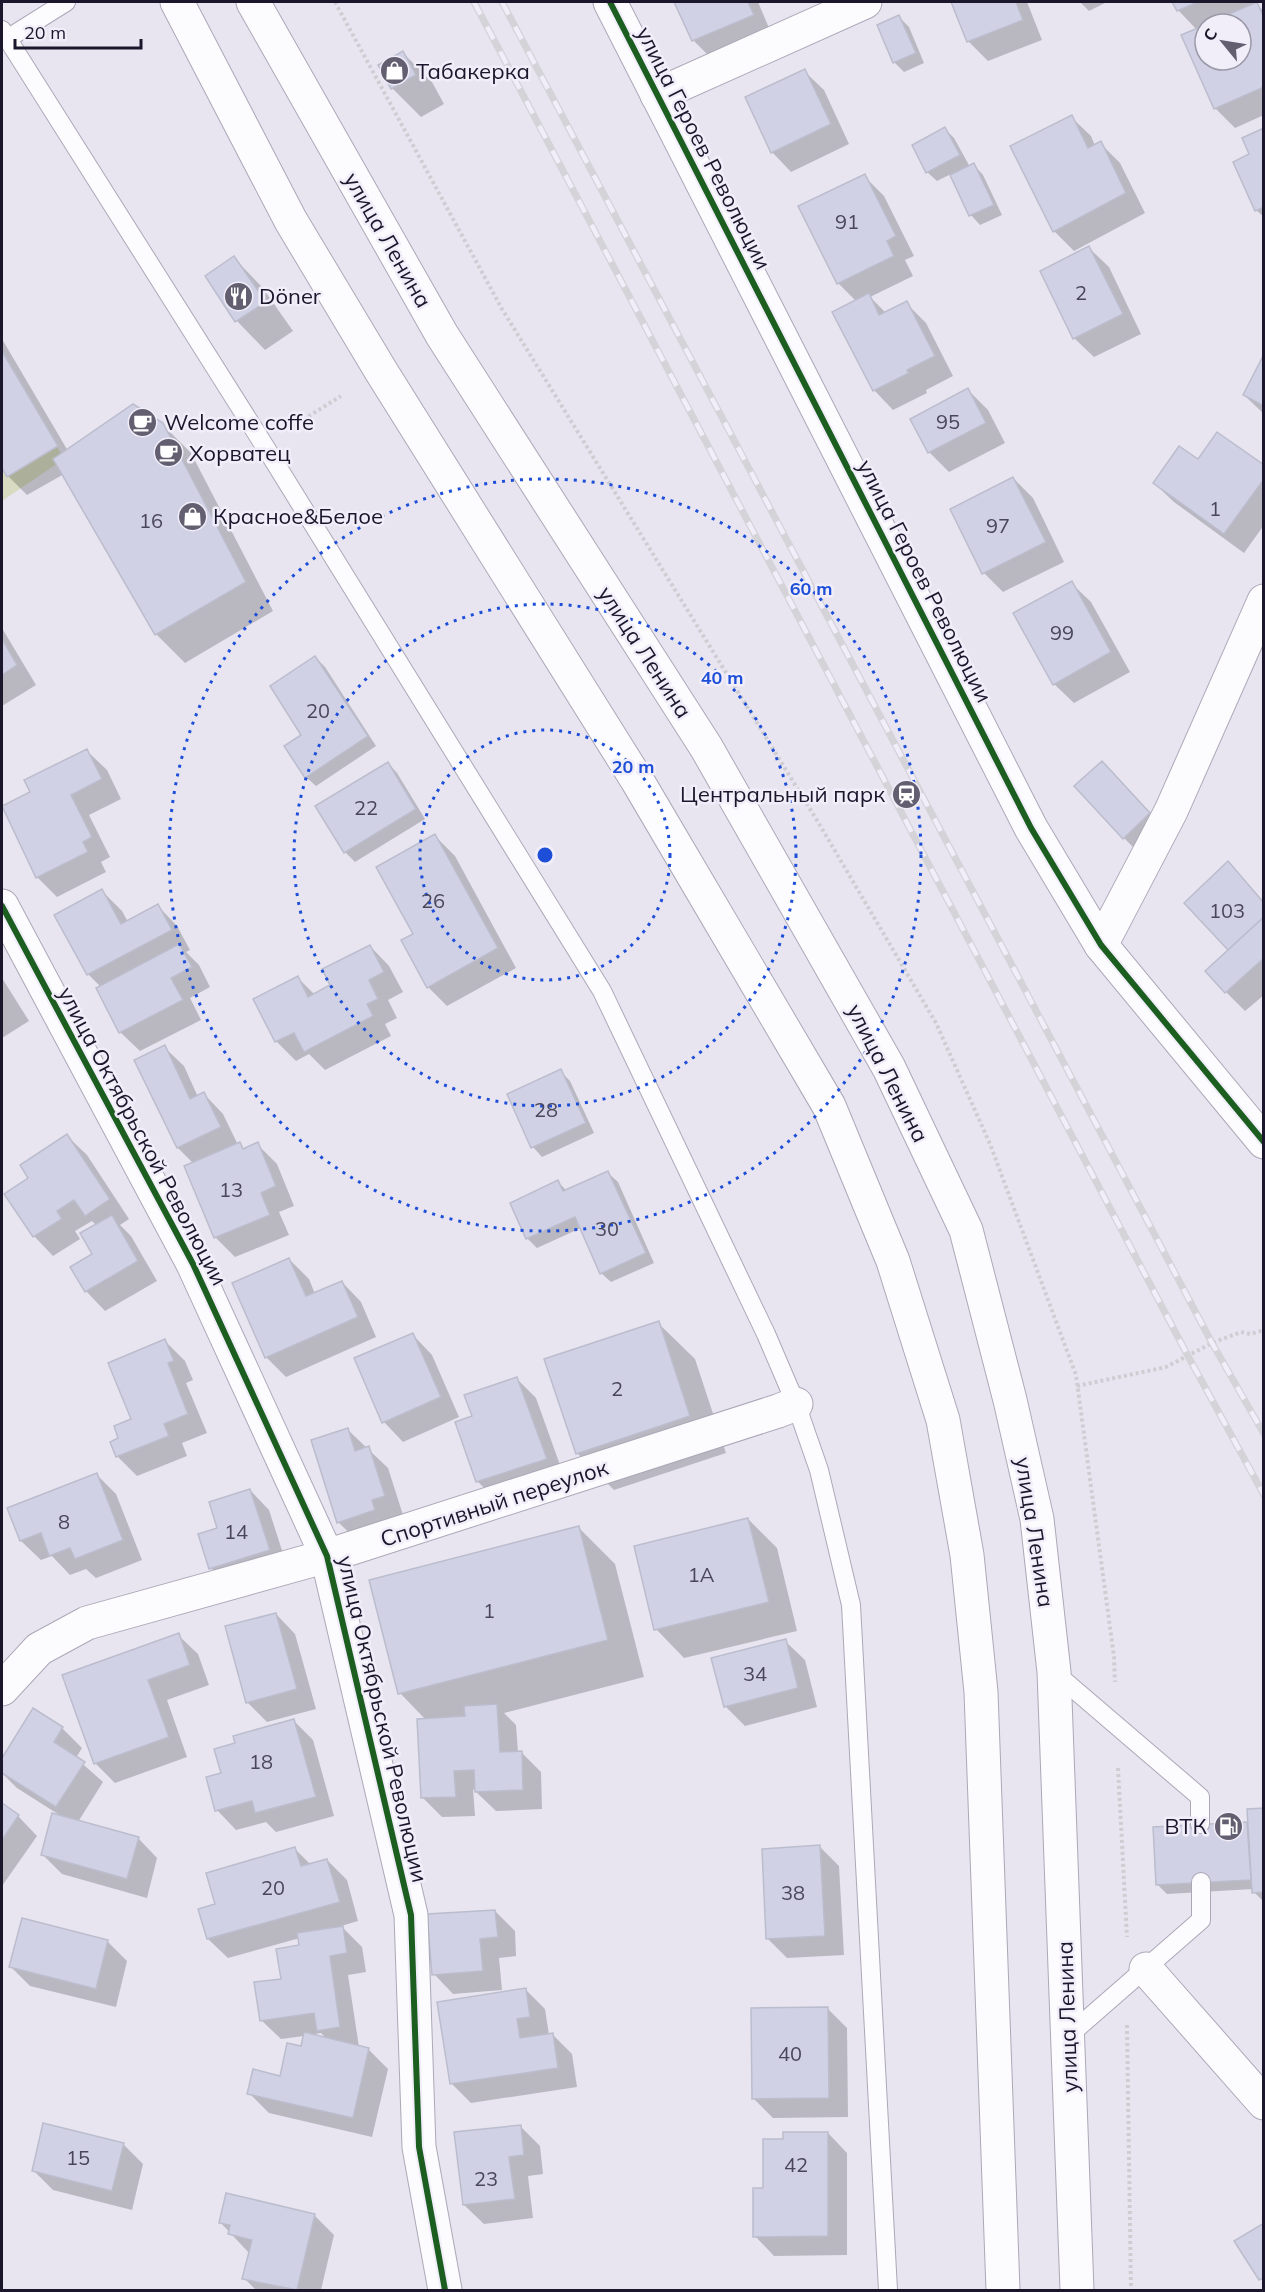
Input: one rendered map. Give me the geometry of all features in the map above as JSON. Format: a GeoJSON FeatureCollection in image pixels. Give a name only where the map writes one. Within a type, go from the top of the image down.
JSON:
{"type":"FeatureCollection","features":[{"type":"Feature","properties":{"kind":"main road"},"geometry":{"type":"LineString","coordinates":[[177,2],[291,221],[381,371],[637,780],[829,1106],[893,1261],[944,1420],[967,1555],[981,1692],[1003,2290]]}},
{"type":"Feature","properties":{"kind":"main road","name":"улица Ленина"},"geometry":{"type":"LineString","coordinates":[[253,2],[442,335],[706,747],[894,1079],[966,1230],[1010,1400],[1037,1519],[1054,1672],[1077,2290]]}},
{"type":"Feature","properties":{"kind":"main road","name":"улица Героев Революции"},"geometry":{"type":"LineString","coordinates":[[610,2],[1030,828],[1101,945],[1263,1142]]}},
{"type":"Feature","properties":{"kind":"main road"},"geometry":{"type":"LineString","coordinates":[[657,95],[865,2]]}},
{"type":"Feature","properties":{"kind":"main road"},"geometry":{"type":"LineString","coordinates":[[1101,945],[1171,811],[1263,601]]}},
{"type":"Feature","properties":{"kind":"main road","name":"улица Октябрьской Революции"},"geometry":{"type":"LineString","coordinates":[[2,906],[193,1264],[327,1556],[411,1915],[419,2147],[445,2290]]}},
{"type":"Feature","properties":{"kind":"main road","name":"Спортивный переулок"},"geometry":{"type":"LineString","coordinates":[[2,1689],[39,1649],[87,1623],[327,1556],[796,1404]]}},
{"type":"Feature","properties":{"kind":"main road"},"geometry":{"type":"LineString","coordinates":[[1146,1969],[1263,2103]]}},
{"type":"Feature","properties":{"kind":"lane"},"geometry":{"type":"LineString","coordinates":[[66,2],[4,34],[264,445],[602,991],[766,1334],[796,1404],[819,1470],[851,1605],[888,2290]]}},
{"type":"Feature","properties":{"kind":"lane"},"geometry":{"type":"LineString","coordinates":[[1054,1672],[1200,1797],[1200,1824]]}},
{"type":"Feature","properties":{"kind":"lane"},"geometry":{"type":"LineString","coordinates":[[1068,2036],[1201,1920],[1201,1882]]}},
{"type":"Feature","properties":{"kind":"path"},"geometry":{"type":"LineString","coordinates":[[335,2],[502,309],[818,822],[936,1023],[990,1144],[1076,1375],[1114,1657]]}},
{"type":"Feature","properties":{"kind":"path"},"geometry":{"type":"LineString","coordinates":[[264,445],[341,396]]}},
{"type":"Feature","properties":{"kind":"path"},"geometry":{"type":"LineString","coordinates":[[1077,1386],[1166,1367],[1212,1343],[1240,1332],[1250,1334],[1263,1330]]}},
{"type":"Feature","properties":{"kind":"green space"},"geometry":{"type":"Polygon","coordinates":[[[2,350],[64,459],[2,501],[2,350]]]}},
{"type":"Feature","properties":{"kind":"building"},"geometry":{"type":"Polygon","coordinates":[[[674,2],[748,2],[754,15],[692,41],[674,2]]]}},
{"type":"Feature","properties":{"kind":"building"},"geometry":{"type":"Polygon","coordinates":[[[951,2],[1016,2],[1023,20],[967,42],[951,2]]]}},
{"type":"Feature","properties":{"kind":"building"},"geometry":{"type":"Polygon","coordinates":[[[1172,2],[1198,2],[1177,11],[1172,2]]]}},
{"type":"Feature","properties":{"kind":"building"},"geometry":{"type":"Polygon","coordinates":[[[1257,2],[1264,18],[1264,87],[1214,109],[1198,72],[1253,72],[1253,12],[1234,12],[1257,2]]]}},
{"type":"Feature","properties":{"kind":"building"},"geometry":{"type":"Polygon","coordinates":[[[899,15],[916,53],[893,63],[877,25],[899,15]]]}},
{"type":"Feature","properties":{"kind":"building"},"geometry":{"type":"Polygon","coordinates":[[[1193,30],[1193,62],[1181,35],[1193,30]]]}},
{"type":"Feature","properties":{"kind":"building"},"geometry":{"type":"Polygon","coordinates":[[[403,51],[416,75],[391,89],[378,65],[403,51]]]}},
{"type":"Feature","properties":{"kind":"building"},"geometry":{"type":"Polygon","coordinates":[[[805,69],[831,124],[771,153],[745,97],[805,69]]]}},
{"type":"Feature","properties":{"kind":"building"},"geometry":{"type":"Polygon","coordinates":[[[1072,115],[1088,148],[1101,141],[1126,193],[1053,232],[1010,146],[1072,115]]]}},
{"type":"Feature","properties":{"kind":"building"},"geometry":{"type":"Polygon","coordinates":[[[945,127],[960,155],[926,173],[912,145],[945,127]]]}},
{"type":"Feature","properties":{"kind":"building"},"geometry":{"type":"Polygon","coordinates":[[[1264,128],[1264,207],[1255,211],[1233,162],[1249,154],[1242,138],[1264,128]]]}},
{"type":"Feature","properties":{"kind":"building"},"geometry":{"type":"Polygon","coordinates":[[[974,163],[994,205],[969,216],[950,175],[974,163]]]}},
{"type":"Feature","properties":{"kind":"building"},"geometry":{"type":"Polygon","coordinates":[[[865,174],[896,236],[887,241],[894,256],[837,284],[798,206],[865,174]]]}},
{"type":"Feature","properties":{"kind":"building"},"geometry":{"type":"Polygon","coordinates":[[[1089,246],[1123,314],[1073,339],[1040,271],[1089,246]]]}},
{"type":"Feature","properties":{"kind":"building"},"geometry":{"type":"Polygon","coordinates":[[[234,256],[266,302],[235,322],[205,276],[234,256]]]}},
{"type":"Feature","properties":{"kind":"building"},"geometry":{"type":"Polygon","coordinates":[[[869,293],[879,315],[907,301],[935,356],[907,370],[909,373],[873,391],[832,312],[869,293]]]}},
{"type":"Feature","properties":{"kind":"building"},"geometry":{"type":"Polygon","coordinates":[[[2,351],[58,446],[7,477],[2,468],[2,351]]]}},
{"type":"Feature","properties":{"kind":"building"},"geometry":{"type":"Polygon","coordinates":[[[1264,354],[1264,406],[1243,395],[1264,354]]]}},
{"type":"Feature","properties":{"kind":"building"},"geometry":{"type":"Polygon","coordinates":[[[968,388],[986,423],[928,453],[910,419],[968,388]]]}},
{"type":"Feature","properties":{"kind":"building"},"geometry":{"type":"Polygon","coordinates":[[[133,404],[163,423],[246,582],[155,635],[53,459],[133,404]]]}},
{"type":"Feature","properties":{"kind":"building"},"geometry":{"type":"Polygon","coordinates":[[[1217,432],[1264,465],[1264,479],[1224,534],[1153,483],[1179,446],[1198,459],[1217,432]]]}},
{"type":"Feature","properties":{"kind":"building"},"geometry":{"type":"Polygon","coordinates":[[[1013,477],[1046,542],[982,574],[950,509],[1013,477]]]}},
{"type":"Feature","properties":{"kind":"building"},"geometry":{"type":"Polygon","coordinates":[[[1072,581],[1111,652],[1053,685],[1013,613],[1072,581]]]}},
{"type":"Feature","properties":{"kind":"building"},"geometry":{"type":"Polygon","coordinates":[[[2,639],[17,665],[2,675],[2,639]]]}},
{"type":"Feature","properties":{"kind":"building"},"geometry":{"type":"Polygon","coordinates":[[[315,656],[368,736],[305,778],[284,746],[301,735],[270,686],[315,656]]]}},
{"type":"Feature","properties":{"kind":"building"},"geometry":{"type":"Polygon","coordinates":[[[87,749],[102,779],[71,795],[92,837],[83,842],[88,852],[36,878],[2,806],[30,792],[24,780],[87,749]]]}},
{"type":"Feature","properties":{"kind":"building"},"geometry":{"type":"Polygon","coordinates":[[[1102,761],[1150,813],[1123,839],[1074,786],[1102,761]]]}},
{"type":"Feature","properties":{"kind":"building"},"geometry":{"type":"Polygon","coordinates":[[[388,762],[416,809],[344,853],[315,806],[388,762]]]}},
{"type":"Feature","properties":{"kind":"building"},"geometry":{"type":"Polygon","coordinates":[[[435,834],[498,948],[427,988],[401,940],[413,934],[376,867],[435,834]]]}},
{"type":"Feature","properties":{"kind":"building"},"geometry":{"type":"Polygon","coordinates":[[[1228,861],[1264,903],[1264,917],[1228,950],[1184,903],[1228,861]]]}},
{"type":"Feature","properties":{"kind":"building"},"geometry":{"type":"Polygon","coordinates":[[[102,889],[121,924],[158,904],[172,930],[87,975],[54,915],[102,889]]]}},
{"type":"Feature","properties":{"kind":"building"},"geometry":{"type":"Polygon","coordinates":[[[1264,917],[1264,958],[1225,993],[1205,971],[1264,917]]]}},
{"type":"Feature","properties":{"kind":"building"},"geometry":{"type":"Polygon","coordinates":[[[179,944],[192,967],[171,978],[183,1000],[119,1033],[96,988],[179,944]]]}},
{"type":"Feature","properties":{"kind":"building"},"geometry":{"type":"Polygon","coordinates":[[[370,945],[384,972],[369,980],[378,999],[367,1004],[373,1016],[304,1052],[294,1033],[275,1042],[253,999],[298,976],[308,997],[330,985],[322,969],[370,945]]]}},
{"type":"Feature","properties":{"kind":"building"},"geometry":{"type":"Polygon","coordinates":[[[165,1045],[190,1099],[204,1092],[221,1127],[177,1148],[134,1060],[165,1045]]]}},
{"type":"Feature","properties":{"kind":"building"},"geometry":{"type":"Polygon","coordinates":[[[561,1069],[586,1123],[531,1148],[507,1094],[561,1069]]]}},
{"type":"Feature","properties":{"kind":"building"},"geometry":{"type":"Polygon","coordinates":[[[67,1134],[110,1199],[85,1216],[74,1200],[57,1211],[62,1219],[33,1237],[4,1194],[28,1178],[20,1165],[67,1134]]]}},
{"type":"Feature","properties":{"kind":"building"},"geometry":{"type":"Polygon","coordinates":[[[240,1142],[243,1149],[258,1142],[276,1186],[261,1193],[270,1215],[214,1238],[184,1166],[240,1142]]]}},
{"type":"Feature","properties":{"kind":"building"},"geometry":{"type":"Polygon","coordinates":[[[608,1171],[646,1253],[600,1274],[575,1217],[526,1239],[510,1203],[558,1180],[563,1191],[608,1171]]]}},
{"type":"Feature","properties":{"kind":"building"},"geometry":{"type":"Polygon","coordinates":[[[112,1215],[138,1261],[85,1292],[70,1267],[92,1254],[80,1233],[112,1215]]]}},
{"type":"Feature","properties":{"kind":"building"},"geometry":{"type":"Polygon","coordinates":[[[289,1258],[306,1296],[342,1281],[358,1317],[265,1358],[232,1283],[289,1258]]]}},
{"type":"Feature","properties":{"kind":"building"},"geometry":{"type":"Polygon","coordinates":[[[659,1321],[690,1416],[576,1454],[544,1359],[659,1321]]]}},
{"type":"Feature","properties":{"kind":"building"},"geometry":{"type":"Polygon","coordinates":[[[413,1333],[441,1397],[382,1423],[354,1358],[413,1333]]]}},
{"type":"Feature","properties":{"kind":"building"},"geometry":{"type":"Polygon","coordinates":[[[165,1339],[174,1361],[168,1363],[188,1414],[164,1424],[169,1436],[116,1457],[110,1442],[118,1438],[114,1426],[131,1419],[108,1363],[165,1339]]]}},
{"type":"Feature","properties":{"kind":"building"},"geometry":{"type":"Polygon","coordinates":[[[517,1377],[547,1459],[476,1482],[455,1422],[472,1416],[464,1395],[517,1377]]]}},
{"type":"Feature","properties":{"kind":"building"},"geometry":{"type":"Polygon","coordinates":[[[348,1428],[355,1451],[369,1446],[385,1496],[372,1500],[375,1510],[337,1523],[311,1440],[348,1428]]]}},
{"type":"Feature","properties":{"kind":"building"},"geometry":{"type":"Polygon","coordinates":[[[97,1473],[123,1540],[75,1559],[70,1548],[49,1556],[41,1533],[20,1541],[7,1508],[97,1473]]]}},
{"type":"Feature","properties":{"kind":"building"},"geometry":{"type":"Polygon","coordinates":[[[250,1489],[270,1550],[209,1569],[198,1534],[217,1528],[209,1502],[250,1489]]]}},
{"type":"Feature","properties":{"kind":"building"},"geometry":{"type":"Polygon","coordinates":[[[748,1518],[769,1602],[654,1630],[634,1546],[748,1518]]]}},
{"type":"Feature","properties":{"kind":"building"},"geometry":{"type":"Polygon","coordinates":[[[579,1526],[608,1640],[398,1694],[369,1580],[579,1526]]]}},
{"type":"Feature","properties":{"kind":"building"},"geometry":{"type":"Polygon","coordinates":[[[276,1613],[297,1689],[246,1703],[225,1626],[276,1613]]]}},
{"type":"Feature","properties":{"kind":"building"},"geometry":{"type":"Polygon","coordinates":[[[179,1633],[190,1665],[148,1680],[169,1737],[94,1764],[62,1675],[179,1633]]]}},
{"type":"Feature","properties":{"kind":"building"},"geometry":{"type":"Polygon","coordinates":[[[786,1639],[798,1688],[724,1707],[711,1658],[786,1639]]]}},
{"type":"Feature","properties":{"kind":"building"},"geometry":{"type":"Polygon","coordinates":[[[497,1704],[500,1752],[522,1751],[523,1790],[475,1792],[474,1770],[454,1771],[456,1797],[421,1798],[417,1719],[465,1716],[464,1706],[497,1704]]]}},
{"type":"Feature","properties":{"kind":"building"},"geometry":{"type":"Polygon","coordinates":[[[33,1708],[63,1727],[54,1742],[85,1762],[56,1807],[2,1773],[2,1758],[33,1708]]]}},
{"type":"Feature","properties":{"kind":"building"},"geometry":{"type":"Polygon","coordinates":[[[294,1719],[316,1797],[255,1813],[252,1801],[215,1811],[206,1777],[221,1773],[214,1749],[235,1743],[233,1736],[294,1719]]]}},
{"type":"Feature","properties":{"kind":"building"},"geometry":{"type":"Polygon","coordinates":[[[2,1803],[19,1815],[2,1840],[2,1803]]]}},
{"type":"Feature","properties":{"kind":"building"},"geometry":{"type":"Polygon","coordinates":[[[1264,1808],[1264,1892],[1252,1893],[1247,1809],[1264,1808]]]}},
{"type":"Feature","properties":{"kind":"building"},"geometry":{"type":"Polygon","coordinates":[[[52,1813],[139,1837],[127,1879],[41,1855],[52,1813]]]}},
{"type":"Feature","properties":{"kind":"building"},"geometry":{"type":"Polygon","coordinates":[[[1247,1822],[1251,1880],[1156,1885],[1153,1827],[1247,1822]]]}},
{"type":"Feature","properties":{"kind":"building"},"geometry":{"type":"Polygon","coordinates":[[[820,1845],[825,1936],[766,1939],[762,1849],[820,1845]]]}},
{"type":"Feature","properties":{"kind":"building"},"geometry":{"type":"Polygon","coordinates":[[[295,1847],[301,1866],[327,1859],[340,1902],[207,1939],[198,1909],[215,1904],[206,1873],[295,1847]]]}},
{"type":"Feature","properties":{"kind":"building"},"geometry":{"type":"Polygon","coordinates":[[[495,1910],[498,1937],[480,1939],[483,1971],[432,1975],[427,1914],[495,1910]]]}},
{"type":"Feature","properties":{"kind":"building"},"geometry":{"type":"Polygon","coordinates":[[[22,1918],[108,1940],[96,1989],[9,1967],[22,1918]]]}},
{"type":"Feature","properties":{"kind":"building"},"geometry":{"type":"Polygon","coordinates":[[[343,1926],[347,1953],[330,1956],[340,2027],[317,2031],[314,2013],[260,2021],[254,1982],[281,1979],[276,1949],[299,1945],[297,1933],[343,1926]]]}},
{"type":"Feature","properties":{"kind":"building"},"geometry":{"type":"Polygon","coordinates":[[[526,1988],[530,2017],[517,2019],[520,2038],[553,2033],[558,2068],[450,2084],[437,2002],[526,1988]]]}},
{"type":"Feature","properties":{"kind":"building"},"geometry":{"type":"Polygon","coordinates":[[[828,2007],[829,2098],[752,2099],[751,2008],[828,2007]]]}},
{"type":"Feature","properties":{"kind":"building"},"geometry":{"type":"Polygon","coordinates":[[[304,2032],[369,2048],[353,2118],[247,2094],[253,2069],[280,2076],[287,2043],[301,2046],[304,2032]]]}},
{"type":"Feature","properties":{"kind":"building"},"geometry":{"type":"Polygon","coordinates":[[[43,2123],[124,2143],[112,2191],[32,2171],[43,2123]]]}},
{"type":"Feature","properties":{"kind":"building"},"geometry":{"type":"Polygon","coordinates":[[[521,2125],[524,2155],[509,2157],[515,2199],[463,2205],[454,2132],[521,2125]]]}},
{"type":"Feature","properties":{"kind":"building"},"geometry":{"type":"Polygon","coordinates":[[[783,2132],[828,2132],[828,2236],[753,2237],[753,2188],[763,2188],[763,2139],[783,2139],[783,2132]]]}},
{"type":"Feature","properties":{"kind":"building"},"geometry":{"type":"Polygon","coordinates":[[[226,2193],[315,2214],[297,2290],[242,2279],[252,2240],[228,2234],[230,2225],[219,2223],[226,2193]]]}},
{"type":"Feature","properties":{"kind":"building"},"geometry":{"type":"Polygon","coordinates":[[[1264,2223],[1264,2278],[1259,2280],[1234,2241],[1264,2223]]]}},
{"type":"Feature","properties":{"kind":"railway"},"geometry":{"type":"LineString","coordinates":[[474,2],[1188,1356],[1264,1495]]}},
{"type":"Feature","properties":{"kind":"railway"},"geometry":{"type":"LineString","coordinates":[[502,2],[1212,1343],[1264,1434]]}},
{"type":"Feature","properties":{"kind":"cycle path"},"geometry":{"type":"LineString","coordinates":[[610,2],[1031,828],[1101,945],[1264,1142]]}},
{"type":"Feature","properties":{"kind":"cycle path"},"geometry":{"type":"LineString","coordinates":[[2,906],[193,1264],[327,1556],[411,1915],[419,2147],[445,2290]]}},
{"type":"Feature","properties":{"kind":"place","name":"Табакерка"},"geometry":{"type":"Point","coordinates":[395,71]}},
{"type":"Feature","properties":{"kind":"place","name":"Döner"},"geometry":{"type":"Point","coordinates":[238,296]}},
{"type":"Feature","properties":{"kind":"place","name":"Welcome coffe"},"geometry":{"type":"Point","coordinates":[143,422]}},
{"type":"Feature","properties":{"kind":"place","name":"Хорватец"},"geometry":{"type":"Point","coordinates":[168,453]}},
{"type":"Feature","properties":{"kind":"place","name":"Красное&Белое"},"geometry":{"type":"Point","coordinates":[192,516]}},
{"type":"Feature","properties":{"kind":"place","name":"Центральный парк"},"geometry":{"type":"Point","coordinates":[906,794]}},
{"type":"Feature","properties":{"kind":"place","name":"ВТК"},"geometry":{"type":"Point","coordinates":[1228,1826]}}]}
